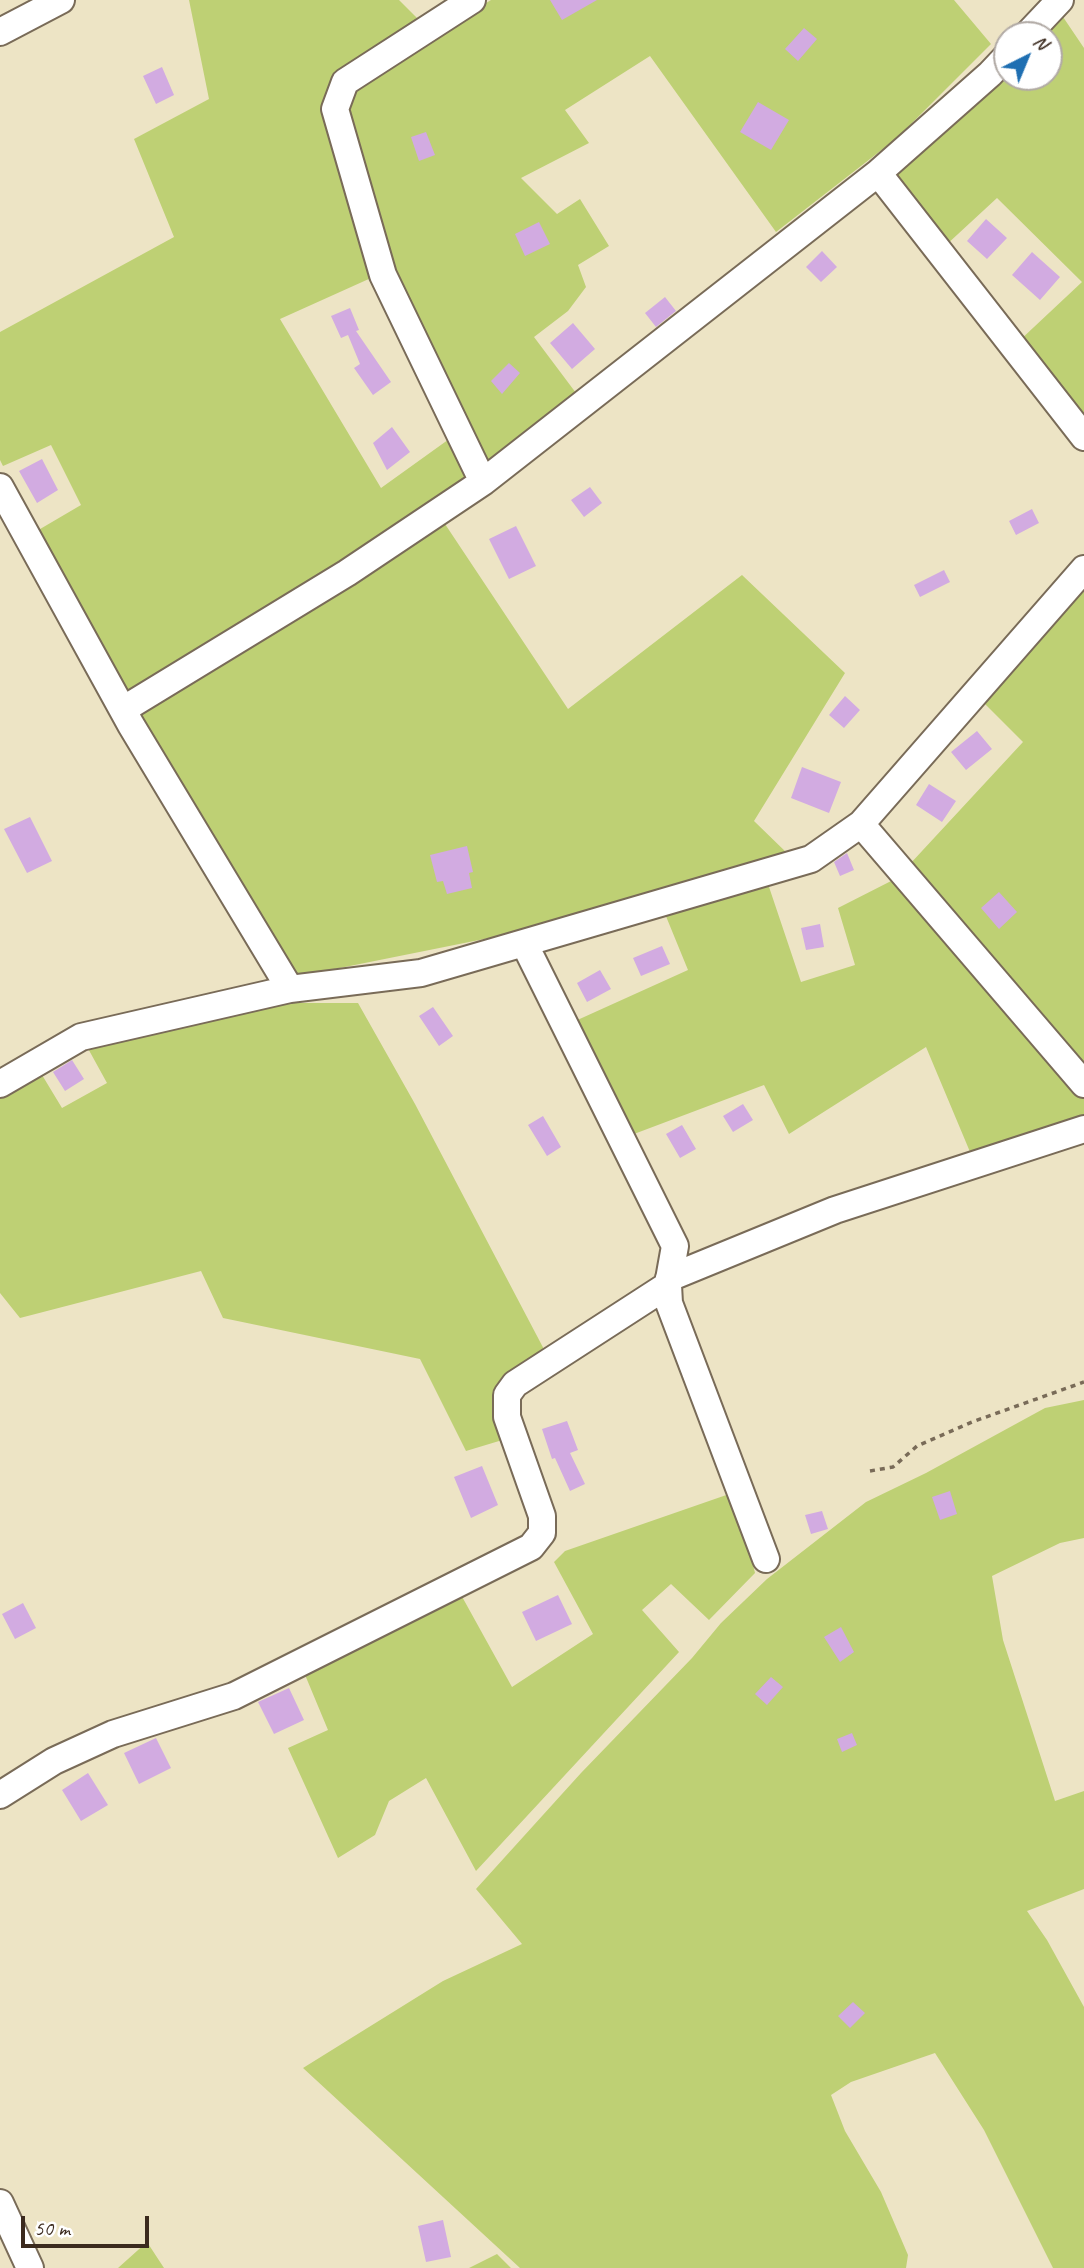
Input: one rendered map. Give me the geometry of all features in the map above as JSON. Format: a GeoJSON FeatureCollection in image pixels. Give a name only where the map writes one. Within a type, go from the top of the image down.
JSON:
{"type":"FeatureCollection","features":[{"type":"Feature","properties":{"kind":"street"},"geometry":{"type":"LineString","coordinates":[[0,32],[61,0]]}},
{"type":"Feature","properties":{"kind":"street"},"geometry":{"type":"LineString","coordinates":[[472,0],[345,82],[335,109],[383,275],[483,482]]}},
{"type":"Feature","properties":{"kind":"street"},"geometry":{"type":"LineString","coordinates":[[1040,21],[1060,0]]}},
{"type":"Feature","properties":{"kind":"street"},"geometry":{"type":"LineString","coordinates":[[124,709],[347,573],[483,482],[877,173],[993,71]]}},
{"type":"Feature","properties":{"kind":"street"},"geometry":{"type":"LineString","coordinates":[[877,173],[993,317],[1084,437]]}},
{"type":"Feature","properties":{"kind":"street"},"geometry":{"type":"LineString","coordinates":[[0,487],[131,725],[289,989]]}},
{"type":"Feature","properties":{"kind":"street"},"geometry":{"type":"LineString","coordinates":[[0,1084],[81,1037],[289,989],[421,974],[811,859],[861,824],[1084,569]]}},
{"type":"Feature","properties":{"kind":"street"},"geometry":{"type":"LineString","coordinates":[[861,824],[1084,1084]]}},
{"type":"Feature","properties":{"kind":"street"},"geometry":{"type":"LineString","coordinates":[[525,944],[675,1246],[668,1281],[669,1303],[766,1559]]}},
{"type":"Feature","properties":{"kind":"street"},"geometry":{"type":"LineString","coordinates":[[0,1795],[54,1761],[113,1734],[234,1696],[531,1547],[542,1533],[542,1516],[507,1417],[508,1395],[514,1384],[668,1281],[835,1210],[1084,1129]]}},
{"type":"Feature","properties":{"kind":"street"},"geometry":{"type":"LineString","coordinates":[[0,2203],[30,2268]]}},
{"type":"Feature","properties":{"kind":"path"},"geometry":{"type":"LineString","coordinates":[[870,1471],[893,1467],[916,1447],[972,1422],[1084,1382]]}},
{"type":"Feature","properties":{"kind":"green space"},"geometry":{"type":"Polygon","coordinates":[[[189,0],[399,0],[423,24],[341,76],[371,278],[280,319],[381,488],[452,437],[474,480],[126,697],[35,532],[81,505],[51,445],[3,466],[0,460],[0,332],[174,237],[134,139],[209,99],[189,0]]]}},
{"type":"Feature","properties":{"kind":"green space"},"geometry":{"type":"Polygon","coordinates":[[[491,0],[954,0],[991,44],[897,138],[776,232],[650,56],[565,110],[589,143],[521,178],[557,214],[580,199],[609,246],[578,265],[586,287],[568,311],[534,337],[576,393],[486,464],[393,275],[346,111],[356,83],[491,0]]]}},
{"type":"Feature","properties":{"kind":"green space"},"geometry":{"type":"Polygon","coordinates":[[[1061,14],[1084,48],[1084,428],[1018,342],[1082,282],[997,198],[945,246],[886,172],[993,84],[993,91],[1063,91],[1063,21],[1055,21],[1061,14]]]}},
{"type":"Feature","properties":{"kind":"green space"},"geometry":{"type":"Polygon","coordinates":[[[443,521],[568,709],[742,575],[845,673],[754,821],[789,855],[514,933],[295,977],[138,715],[443,521]]]}},
{"type":"Feature","properties":{"kind":"green space"},"geometry":{"type":"Polygon","coordinates":[[[1084,583],[1084,1122],[973,1159],[926,1047],[789,1134],[764,1085],[634,1134],[573,1022],[688,970],[663,909],[766,878],[801,982],[855,965],[838,908],[897,878],[1023,742],[979,698],[1084,583]]]}},
{"type":"Feature","properties":{"kind":"green space"},"geometry":{"type":"Polygon","coordinates":[[[267,1003],[358,1003],[415,1104],[547,1355],[511,1380],[509,1438],[466,1451],[420,1359],[223,1318],[201,1271],[20,1318],[0,1293],[0,1092],[39,1070],[62,1108],[107,1083],[85,1043],[267,1003]]]}},
{"type":"Feature","properties":{"kind":"green space"},"geometry":{"type":"Polygon","coordinates":[[[1084,1400],[1084,1538],[1060,1543],[992,1576],[1003,1640],[1055,1801],[1084,1791],[1084,1889],[1027,1911],[1047,1940],[1084,2007],[1084,2268],[1053,2268],[984,2130],[935,2053],[851,2082],[831,2095],[845,2131],[881,2192],[908,2255],[906,2268],[520,2268],[303,2068],[443,1981],[522,1944],[476,1889],[581,1773],[692,1658],[721,1623],[767,1579],[866,1502],[926,1473],[1045,1408],[1084,1400]]]}},
{"type":"Feature","properties":{"kind":"green space"},"geometry":{"type":"Polygon","coordinates":[[[735,1492],[755,1573],[709,1620],[671,1584],[642,1610],[679,1652],[476,1871],[426,1778],[389,1801],[375,1835],[338,1858],[288,1748],[328,1730],[303,1670],[460,1593],[512,1687],[593,1634],[554,1562],[565,1551],[735,1492]]]}},
{"type":"Feature","properties":{"kind":"green space"},"geometry":{"type":"Polygon","coordinates":[[[147,2242],[164,2268],[118,2268],[147,2242]]]}},
{"type":"Feature","properties":{"kind":"green space"},"geometry":{"type":"Polygon","coordinates":[[[497,2254],[511,2268],[469,2268],[497,2254]]]}},
{"type":"Feature","properties":{"kind":"building"},"geometry":{"type":"Polygon","coordinates":[[[550,0],[597,0],[562,20],[550,0]]]}},
{"type":"Feature","properties":{"kind":"building"},"geometry":{"type":"Polygon","coordinates":[[[804,28],[817,39],[798,61],[785,49],[804,28]]]}},
{"type":"Feature","properties":{"kind":"building"},"geometry":{"type":"Polygon","coordinates":[[[162,67],[174,95],[156,104],[143,76],[162,67]]]}},
{"type":"Feature","properties":{"kind":"building"},"geometry":{"type":"Polygon","coordinates":[[[758,102],[789,120],[771,150],[740,132],[758,102]]]}},
{"type":"Feature","properties":{"kind":"building"},"geometry":{"type":"Polygon","coordinates":[[[426,132],[435,155],[419,161],[411,137],[426,132]]]}},
{"type":"Feature","properties":{"kind":"building"},"geometry":{"type":"Polygon","coordinates":[[[986,219],[1007,238],[987,259],[967,241],[986,219]]]}},
{"type":"Feature","properties":{"kind":"building"},"geometry":{"type":"Polygon","coordinates":[[[539,222],[550,244],[525,256],[515,234],[539,222]]]}},
{"type":"Feature","properties":{"kind":"building"},"geometry":{"type":"Polygon","coordinates":[[[822,251],[837,267],[821,282],[806,267],[822,251]]]}},
{"type":"Feature","properties":{"kind":"building"},"geometry":{"type":"Polygon","coordinates":[[[1032,252],[1060,277],[1040,300],[1012,275],[1032,252]]]}},
{"type":"Feature","properties":{"kind":"building"},"geometry":{"type":"Polygon","coordinates":[[[665,297],[676,311],[656,327],[645,313],[665,297]]]}},
{"type":"Feature","properties":{"kind":"building"},"geometry":{"type":"Polygon","coordinates":[[[350,308],[359,330],[356,331],[391,382],[373,395],[354,368],[360,364],[348,335],[341,338],[331,316],[350,308]]]}},
{"type":"Feature","properties":{"kind":"building"},"geometry":{"type":"Polygon","coordinates":[[[573,323],[595,349],[572,369],[550,343],[573,323]]]}},
{"type":"Feature","properties":{"kind":"building"},"geometry":{"type":"Polygon","coordinates":[[[509,363],[520,373],[502,394],[491,381],[509,363]]]}},
{"type":"Feature","properties":{"kind":"building"},"geometry":{"type":"Polygon","coordinates":[[[392,427],[410,452],[387,470],[373,443],[392,427]]]}},
{"type":"Feature","properties":{"kind":"building"},"geometry":{"type":"Polygon","coordinates":[[[42,459],[58,490],[37,503],[19,471],[42,459]]]}},
{"type":"Feature","properties":{"kind":"building"},"geometry":{"type":"Polygon","coordinates":[[[590,487],[602,503],[584,517],[571,500],[590,487]]]}},
{"type":"Feature","properties":{"kind":"building"},"geometry":{"type":"Polygon","coordinates":[[[1032,509],[1039,523],[1016,535],[1009,521],[1032,509]]]}},
{"type":"Feature","properties":{"kind":"building"},"geometry":{"type":"Polygon","coordinates":[[[516,526],[536,566],[509,579],[489,539],[516,526]]]}},
{"type":"Feature","properties":{"kind":"building"},"geometry":{"type":"Polygon","coordinates":[[[944,570],[950,582],[920,597],[914,585],[944,570]]]}},
{"type":"Feature","properties":{"kind":"building"},"geometry":{"type":"Polygon","coordinates":[[[845,696],[860,710],[844,728],[829,715],[845,696]]]}},
{"type":"Feature","properties":{"kind":"building"},"geometry":{"type":"Polygon","coordinates":[[[977,731],[992,749],[966,770],[951,752],[977,731]]]}},
{"type":"Feature","properties":{"kind":"building"},"geometry":{"type":"Polygon","coordinates":[[[802,767],[841,782],[829,813],[791,798],[802,767]]]}},
{"type":"Feature","properties":{"kind":"building"},"geometry":{"type":"Polygon","coordinates":[[[929,784],[956,801],[942,822],[916,805],[929,784]]]}},
{"type":"Feature","properties":{"kind":"building"},"geometry":{"type":"Polygon","coordinates":[[[30,817],[52,861],[27,873],[4,829],[30,817]]]}},
{"type":"Feature","properties":{"kind":"building"},"geometry":{"type":"Polygon","coordinates":[[[467,846],[473,872],[469,873],[472,888],[447,894],[443,881],[437,882],[430,855],[467,846]]]}},
{"type":"Feature","properties":{"kind":"building"},"geometry":{"type":"Polygon","coordinates":[[[847,853],[854,870],[840,876],[834,862],[847,853]]]}},
{"type":"Feature","properties":{"kind":"building"},"geometry":{"type":"Polygon","coordinates":[[[999,892],[1017,912],[999,929],[981,908],[999,892]]]}},
{"type":"Feature","properties":{"kind":"building"},"geometry":{"type":"Polygon","coordinates":[[[820,924],[824,947],[806,950],[801,928],[820,924]]]}},
{"type":"Feature","properties":{"kind":"building"},"geometry":{"type":"Polygon","coordinates":[[[662,946],[670,964],[641,976],[633,958],[662,946]]]}},
{"type":"Feature","properties":{"kind":"building"},"geometry":{"type":"Polygon","coordinates":[[[600,970],[611,989],[587,1002],[577,983],[600,970]]]}},
{"type":"Feature","properties":{"kind":"building"},"geometry":{"type":"Polygon","coordinates":[[[433,1007],[453,1036],[439,1046],[419,1016],[433,1007]]]}},
{"type":"Feature","properties":{"kind":"building"},"geometry":{"type":"Polygon","coordinates":[[[72,1060],[84,1079],[65,1091],[53,1072],[72,1060]]]}},
{"type":"Feature","properties":{"kind":"building"},"geometry":{"type":"Polygon","coordinates":[[[743,1104],[753,1120],[733,1132],[723,1116],[743,1104]]]}},
{"type":"Feature","properties":{"kind":"building"},"geometry":{"type":"Polygon","coordinates":[[[543,1116],[561,1147],[547,1156],[528,1125],[543,1116]]]}},
{"type":"Feature","properties":{"kind":"building"},"geometry":{"type":"Polygon","coordinates":[[[682,1125],[696,1149],[680,1158],[666,1134],[682,1125]]]}},
{"type":"Feature","properties":{"kind":"building"},"geometry":{"type":"Polygon","coordinates":[[[567,1421],[578,1450],[570,1453],[585,1484],[570,1491],[555,1458],[552,1459],[542,1429],[567,1421]]]}},
{"type":"Feature","properties":{"kind":"building"},"geometry":{"type":"Polygon","coordinates":[[[482,1466],[498,1505],[471,1518],[454,1477],[482,1466]]]}},
{"type":"Feature","properties":{"kind":"building"},"geometry":{"type":"Polygon","coordinates":[[[950,1491],[957,1514],[940,1520],[932,1497],[950,1491]]]}},
{"type":"Feature","properties":{"kind":"building"},"geometry":{"type":"Polygon","coordinates":[[[822,1511],[828,1529],[811,1534],[805,1515],[822,1511]]]}},
{"type":"Feature","properties":{"kind":"building"},"geometry":{"type":"Polygon","coordinates":[[[558,1595],[572,1624],[536,1641],[522,1612],[558,1595]]]}},
{"type":"Feature","properties":{"kind":"building"},"geometry":{"type":"Polygon","coordinates":[[[23,1603],[36,1628],[15,1639],[2,1614],[23,1603]]]}},
{"type":"Feature","properties":{"kind":"building"},"geometry":{"type":"Polygon","coordinates":[[[841,1627],[854,1652],[840,1662],[824,1637],[841,1627]]]}},
{"type":"Feature","properties":{"kind":"building"},"geometry":{"type":"Polygon","coordinates":[[[771,1677],[783,1687],[767,1705],[755,1694],[771,1677]]]}},
{"type":"Feature","properties":{"kind":"building"},"geometry":{"type":"Polygon","coordinates":[[[289,1688],[304,1720],[274,1734],[258,1702],[289,1688]]]}},
{"type":"Feature","properties":{"kind":"building"},"geometry":{"type":"Polygon","coordinates":[[[852,1733],[857,1745],[842,1752],[837,1739],[852,1733]]]}},
{"type":"Feature","properties":{"kind":"building"},"geometry":{"type":"Polygon","coordinates":[[[156,1738],[171,1768],[139,1784],[124,1753],[156,1738]]]}},
{"type":"Feature","properties":{"kind":"building"},"geometry":{"type":"Polygon","coordinates":[[[88,1773],[108,1805],[81,1821],[62,1790],[88,1773]]]}},
{"type":"Feature","properties":{"kind":"building"},"geometry":{"type":"Polygon","coordinates":[[[853,2002],[865,2013],[850,2028],[838,2016],[853,2002]]]}},
{"type":"Feature","properties":{"kind":"building"},"geometry":{"type":"Polygon","coordinates":[[[443,2220],[451,2257],[426,2262],[418,2226],[443,2220]]]}}]}
